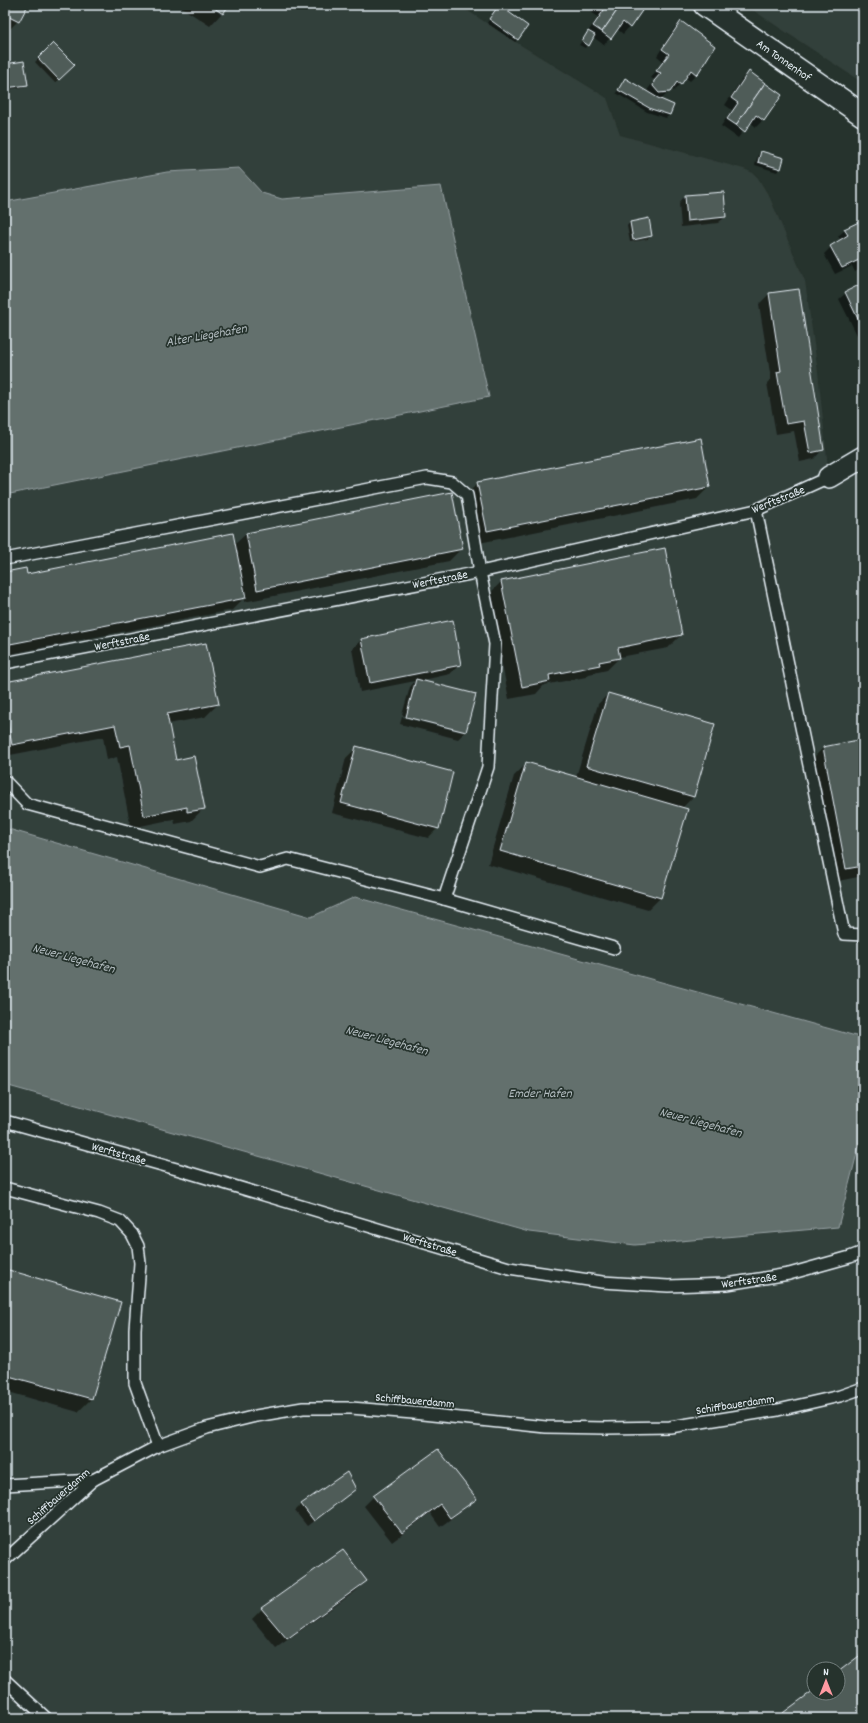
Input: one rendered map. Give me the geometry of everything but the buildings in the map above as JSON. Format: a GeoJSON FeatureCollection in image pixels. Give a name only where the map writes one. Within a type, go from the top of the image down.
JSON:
{"type":"FeatureCollection","features":[{"type":"Feature","properties":{"kind":"main road","name":"Am Tonnenhof"},"geometry":{"type":"LineString","coordinates":[[705,5],[863,115]]}},
{"type":"Feature","properties":{"kind":"street","name":"Werftstraße"},"geometry":{"type":"LineString","coordinates":[[829,478],[863,457]]}},
{"type":"Feature","properties":{"kind":"lane"},"geometry":{"type":"LineString","coordinates":[[5,559],[427,478],[452,482],[467,495],[480,572],[495,644],[488,767],[444,899]]}},
{"type":"Feature","properties":{"kind":"lane","name":"Werftstraße"},"geometry":{"type":"LineString","coordinates":[[5,664],[480,572],[756,510],[829,478]]}},
{"type":"Feature","properties":{"kind":"lane"},"geometry":{"type":"LineString","coordinates":[[756,510],[844,934],[863,935]]}},
{"type":"Feature","properties":{"kind":"lane"},"geometry":{"type":"LineString","coordinates":[[5,781],[27,804],[260,867],[288,859],[444,899],[614,948]]}},
{"type":"Feature","properties":{"kind":"lane","name":"Werftstraße"},"geometry":{"type":"LineString","coordinates":[[5,1121],[180,1170],[509,1268],[602,1282],[668,1286],[727,1284],[789,1274],[863,1252]]}},
{"type":"Feature","properties":{"kind":"lane"},"geometry":{"type":"LineString","coordinates":[[5,1188],[99,1213],[120,1221],[132,1234],[138,1246],[140,1263],[135,1329],[135,1383],[158,1446]]}},
{"type":"Feature","properties":{"kind":"lane","name":"Schiffbauerdamm"},"geometry":{"type":"LineString","coordinates":[[5,1560],[93,1480],[158,1446],[214,1426],[256,1416],[303,1408],[351,1408],[546,1427],[670,1427],[778,1410],[840,1396],[863,1388]]}},
{"type":"Feature","properties":{"kind":"lane"},"geometry":{"type":"LineString","coordinates":[[5,1485],[93,1480]]}},
{"type":"Feature","properties":{"kind":"lane"},"geometry":{"type":"LineString","coordinates":[[5,1680],[46,1718]]}},
{"type":"Feature","properties":{"kind":"shaded area"},"geometry":{"type":"Polygon","coordinates":[[[5,5],[459,5],[514,41],[607,98],[620,135],[744,169],[753,173],[758,178],[770,198],[805,281],[818,372],[829,477],[863,457],[863,1038],[356,897],[311,917],[5,828],[5,495],[488,397],[441,186],[282,199],[262,193],[239,168],[167,172],[5,202],[5,5]]]}},
{"type":"Feature","properties":{"kind":"shaded area"},"geometry":{"type":"Polygon","coordinates":[[[745,5],[863,5],[863,83],[745,5]]]}},
{"type":"Feature","properties":{"kind":"shaded area"},"geometry":{"type":"Polygon","coordinates":[[[5,1085],[529,1232],[838,1226],[863,1130],[863,1718],[5,1718],[5,1085]]]}},
{"type":"Feature","properties":{"kind":"water","name":"Alter Liegehafen"},"geometry":{"type":"Polygon","coordinates":[[[239,168],[262,193],[282,199],[441,186],[489,397],[5,495],[5,202],[167,172],[239,168]]]}},
{"type":"Feature","properties":{"kind":"water","name":"Emder Hafen"},"geometry":{"type":"Polygon","coordinates":[[[5,828],[311,917],[355,897],[863,1038],[863,1130],[838,1227],[635,1245],[529,1232],[5,1085],[5,828]]]}},
{"type":"Feature","properties":{"kind":"water label","name":"Neuer Liegehafen"},"geometry":{"type":"Point","coordinates":[74,957]}},
{"type":"Feature","properties":{"kind":"water label","name":"Neuer Liegehafen"},"geometry":{"type":"Point","coordinates":[387,1039]}},
{"type":"Feature","properties":{"kind":"water label","name":"Neuer Liegehafen"},"geometry":{"type":"Point","coordinates":[701,1121]}}]}
